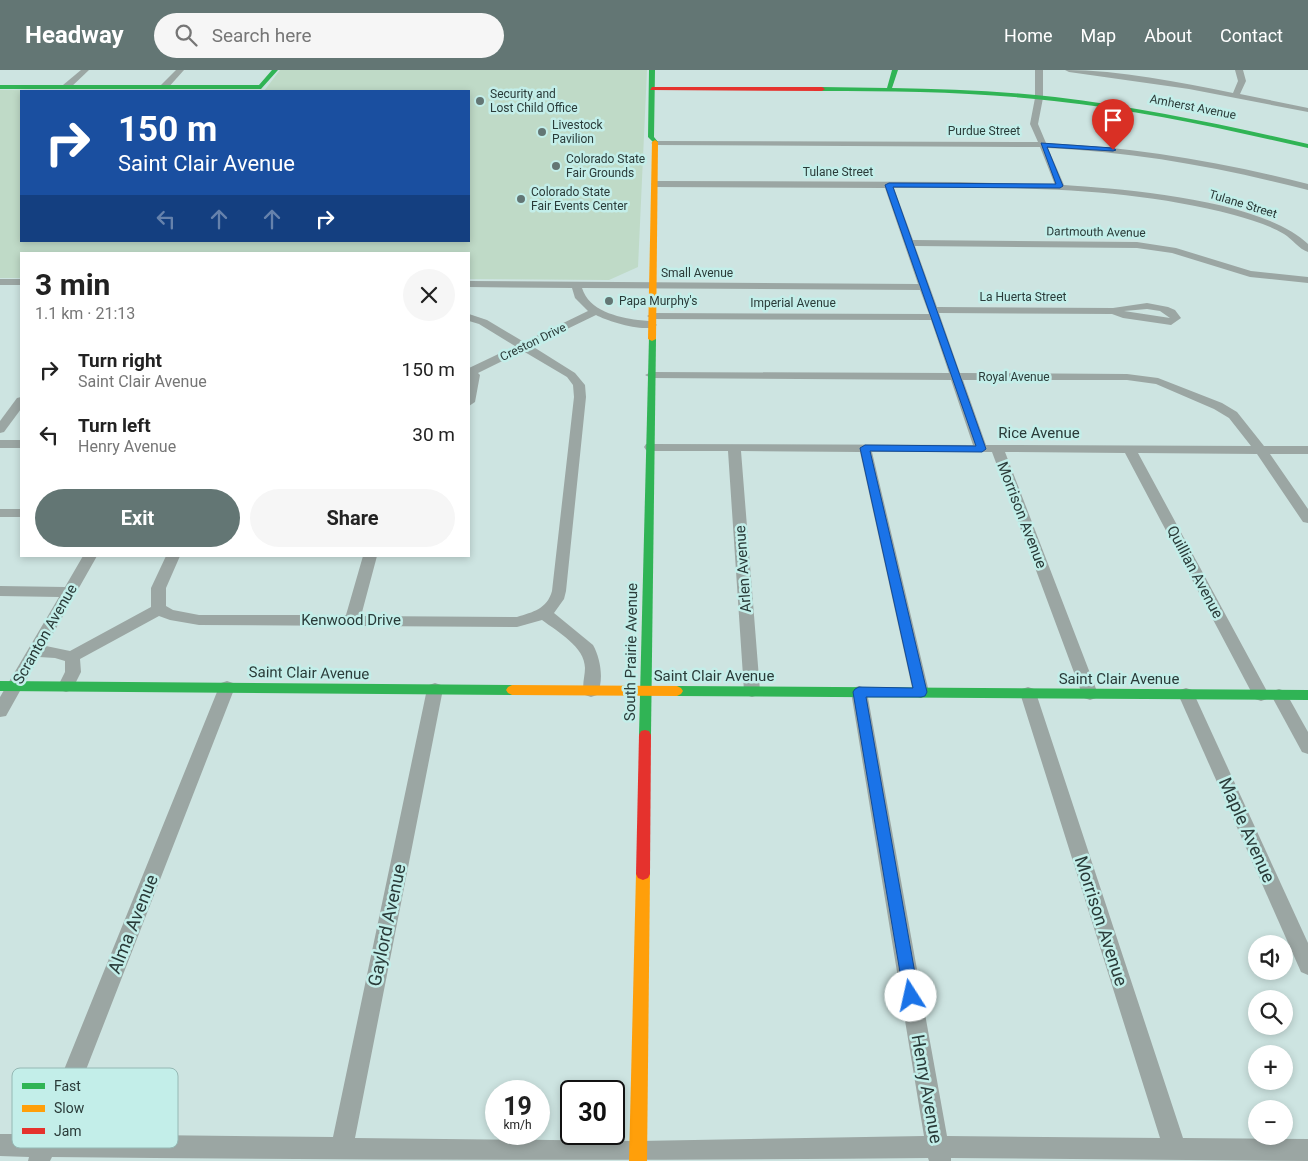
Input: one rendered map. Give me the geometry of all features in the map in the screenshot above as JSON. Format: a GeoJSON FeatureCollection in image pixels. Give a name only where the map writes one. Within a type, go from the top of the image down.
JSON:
{"type":"FeatureCollection","features":[{"type":"Feature","properties":{"kind":"street"},"geometry":{"type":"LineString","coordinates":[[66,87],[85,70]]}},
{"type":"Feature","properties":{"kind":"street"},"geometry":{"type":"LineString","coordinates":[[164,87],[180,70]]}},
{"type":"Feature","properties":{"kind":"street"},"geometry":{"type":"LineString","coordinates":[[0,87],[261,87],[275,70]]}},
{"type":"Feature","properties":{"kind":"street","name":"South Prairie Avenue"},"geometry":{"type":"LineString","coordinates":[[652,70],[657,89]]}},
{"type":"Feature","properties":{"kind":"street","name":"South Prairie Avenue"},"geometry":{"type":"LineString","coordinates":[[638,1157],[655,184],[655,143],[651,138],[657,89],[662,70]]}},
{"type":"Feature","properties":{"kind":"street"},"geometry":{"type":"LineString","coordinates":[[889,90],[895,70]]}},
{"type":"Feature","properties":{"kind":"street"},"geometry":{"type":"LineString","coordinates":[[1040,70],[1039,98],[1034,124],[1060,186]]}},
{"type":"Feature","properties":{"kind":"street"},"geometry":{"type":"LineString","coordinates":[[1069,70],[1236,95],[1308,110]]}},
{"type":"Feature","properties":{"kind":"street"},"geometry":{"type":"LineString","coordinates":[[1138,79],[1142,70]]}},
{"type":"Feature","properties":{"kind":"street"},"geometry":{"type":"LineString","coordinates":[[1236,95],[1242,81],[1239,70]]}},
{"type":"Feature","properties":{"kind":"street","name":"Amherst Avenue"},"geometry":{"type":"LineString","coordinates":[[657,89],[889,90],[970,92],[1039,98],[1181,118],[1308,146]]}},
{"type":"Feature","properties":{"kind":"street","name":"Purdue Street"},"geometry":{"type":"LineString","coordinates":[[655,143],[1043,144],[1186,159],[1251,172],[1308,187]]}},
{"type":"Feature","properties":{"kind":"street","name":"Tulane Street"},"geometry":{"type":"LineString","coordinates":[[655,184],[1060,186],[1134,193],[1225,210],[1276,226],[1302,242],[1308,249]]}},
{"type":"Feature","properties":{"kind":"street","name":"Morrison Avenue"},"geometry":{"type":"LineString","coordinates":[[889,185],[982,449]]}},
{"type":"Feature","properties":{"kind":"street","name":"Dartmouth Avenue"},"geometry":{"type":"LineString","coordinates":[[908,243],[1137,245],[1173,250],[1250,274],[1308,280]]}},
{"type":"Feature","properties":{"kind":"street"},"geometry":{"type":"LineString","coordinates":[[0,282],[20,282]]}},
{"type":"Feature","properties":{"kind":"street","name":"Small Avenue"},"geometry":{"type":"LineString","coordinates":[[470,284],[924,287]]}},
{"type":"Feature","properties":{"kind":"street"},"geometry":{"type":"LineString","coordinates":[[576,285],[577,293],[581,300],[596,311]]}},
{"type":"Feature","properties":{"kind":"street","name":"Imperial Avenue"},"geometry":{"type":"LineString","coordinates":[[596,311],[625,321],[933,314]]}},
{"type":"Feature","properties":{"kind":"street","name":"Creston Drive"},"geometry":{"type":"LineString","coordinates":[[470,397],[474,375],[470,372],[596,311]]}},
{"type":"Feature","properties":{"kind":"street","name":"La Huerta Street"},"geometry":{"type":"LineString","coordinates":[[933,314],[1114,311]]}},
{"type":"Feature","properties":{"kind":"street"},"geometry":{"type":"LineString","coordinates":[[470,317],[483,322],[570,375],[579,384],[580,391],[559,591],[557,599],[545,614],[588,649],[593,666],[591,691]]}},
{"type":"Feature","properties":{"kind":"street","name":"Royal Avenue"},"geometry":{"type":"LineString","coordinates":[[651,375],[1127,377],[1158,381],[1218,406],[1233,415],[1261,450],[1308,519]]}},
{"type":"Feature","properties":{"kind":"street"},"geometry":{"type":"LineString","coordinates":[[0,429],[20,403]]}},
{"type":"Feature","properties":{"kind":"street"},"geometry":{"type":"LineString","coordinates":[[0,444],[20,444]]}},
{"type":"Feature","properties":{"kind":"street","name":"Rice Avenue"},"geometry":{"type":"LineString","coordinates":[[650,447],[1308,450]]}},
{"type":"Feature","properties":{"kind":"street","name":"Arlen Avenue"},"geometry":{"type":"LineString","coordinates":[[734,447],[752,691]]}},
{"type":"Feature","properties":{"kind":"street"},"geometry":{"type":"LineString","coordinates":[[865,448],[921,692]]}},
{"type":"Feature","properties":{"kind":"street","name":"Morrison Avenue"},"geometry":{"type":"LineString","coordinates":[[997,449],[1090,694]]}},
{"type":"Feature","properties":{"kind":"street","name":"Quillian Avenue"},"geometry":{"type":"LineString","coordinates":[[1130,450],[1261,695]]}},
{"type":"Feature","properties":{"kind":"street"},"geometry":{"type":"LineString","coordinates":[[0,513],[20,513]]}},
{"type":"Feature","properties":{"kind":"street","name":"Scranton Avenue"},"geometry":{"type":"LineString","coordinates":[[0,711],[7,686],[34,651],[89,557]]}},
{"type":"Feature","properties":{"kind":"street"},"geometry":{"type":"LineString","coordinates":[[70,657],[158,609],[156,601],[157,591],[172,557]]}},
{"type":"Feature","properties":{"kind":"street"},"geometry":{"type":"LineString","coordinates":[[352,620],[370,557]]}},
{"type":"Feature","properties":{"kind":"street"},"geometry":{"type":"LineString","coordinates":[[0,591],[69,592]]}},
{"type":"Feature","properties":{"kind":"street","name":"Kenwood Drive"},"geometry":{"type":"LineString","coordinates":[[158,609],[170,615],[199,620],[517,622],[545,614]]}},
{"type":"Feature","properties":{"kind":"street"},"geometry":{"type":"LineString","coordinates":[[34,651],[55,652],[70,657],[75,663],[75,669],[66,686]]}},
{"type":"Feature","properties":{"kind":"street","name":"Saint Clair Avenue"},"geometry":{"type":"LineString","coordinates":[[7,686],[1308,695]]}},
{"type":"Feature","properties":{"kind":"street","name":"Alma Avenue"},"geometry":{"type":"LineString","coordinates":[[76,1068],[227,687]]}},
{"type":"Feature","properties":{"kind":"street","name":"Gaylord Avenue"},"geometry":{"type":"LineString","coordinates":[[340,1154],[435,689]]}},
{"type":"Feature","properties":{"kind":"street","name":"Henry Avenue"},"geometry":{"type":"LineString","coordinates":[[859,692],[939,1154]]}},
{"type":"Feature","properties":{"kind":"street","name":"Morrison Avenue"},"geometry":{"type":"LineString","coordinates":[[1028,693],[1175,1149]]}},
{"type":"Feature","properties":{"kind":"street","name":"Maple Avenue"},"geometry":{"type":"LineString","coordinates":[[1186,694],[1308,965]]}},
{"type":"Feature","properties":{"kind":"street"},"geometry":{"type":"LineString","coordinates":[[1279,695],[1308,747]]}},
{"type":"Feature","properties":{"kind":"street"},"geometry":{"type":"LineString","coordinates":[[16,1148],[42,1153],[638,1157],[1175,1149],[1237,1155],[1308,1150]]}},
{"type":"Feature","properties":{"kind":"green space","name":"Colorado State Fair Grounds"},"geometry":{"type":"Polygon","coordinates":[[[280,70],[647,70],[638,267],[609,280],[470,279],[470,252],[20,252],[20,278],[0,278],[0,90],[20,90],[20,242],[470,242],[470,90],[265,90],[280,70]]]}},
{"type":"Feature","properties":{"kind":"traffic: fast"},"geometry":{"type":"LineString","coordinates":[[0,87],[261,87],[275,70]]}},
{"type":"Feature","properties":{"kind":"traffic: fast"},"geometry":{"type":"LineString","coordinates":[[652,70],[651,137],[655,142]]}},
{"type":"Feature","properties":{"kind":"traffic: fast"},"geometry":{"type":"LineString","coordinates":[[889,89],[895,70]]}},
{"type":"Feature","properties":{"kind":"traffic: fast"},"geometry":{"type":"LineString","coordinates":[[822,89],[938,91],[1054,99],[1181,119],[1308,146]]}},
{"type":"Feature","properties":{"kind":"traffic: fast"},"geometry":{"type":"LineString","coordinates":[[645,735],[652,339]]}},
{"type":"Feature","properties":{"kind":"traffic: fast"},"geometry":{"type":"LineString","coordinates":[[0,686],[512,690]]}},
{"type":"Feature","properties":{"kind":"traffic: fast"},"geometry":{"type":"LineString","coordinates":[[677,691],[1308,695]]}},
{"type":"Feature","properties":{"kind":"traffic: slow"},"geometry":{"type":"LineString","coordinates":[[652,339],[655,142]]}},
{"type":"Feature","properties":{"kind":"traffic: slow"},"geometry":{"type":"LineString","coordinates":[[512,690],[677,691]]}},
{"type":"Feature","properties":{"kind":"traffic: slow"},"geometry":{"type":"LineString","coordinates":[[638,1161],[643,874]]}},
{"type":"Feature","properties":{"kind":"traffic: jam"},"geometry":{"type":"LineString","coordinates":[[652,89],[822,89]]}},
{"type":"Feature","properties":{"kind":"traffic: jam"},"geometry":{"type":"LineString","coordinates":[[643,874],[645,735]]}},
{"type":"Feature","properties":{"kind":"place","name":"Security and Lost Child Office"},"geometry":{"type":"Point","coordinates":[480,101]}},
{"type":"Feature","properties":{"kind":"place","name":"Livestock Pavilion"},"geometry":{"type":"Point","coordinates":[542,132]}},
{"type":"Feature","properties":{"kind":"place","name":"Colorado State Fair Grounds"},"geometry":{"type":"Point","coordinates":[556,166]}},
{"type":"Feature","properties":{"kind":"place","name":"Colorado State Fair Events Center"},"geometry":{"type":"Point","coordinates":[521,199]}},
{"type":"Feature","properties":{"kind":"place","name":"Papa Murphy's"},"geometry":{"type":"Point","coordinates":[609,301]}},
{"type":"Feature","properties":{"kind":"route"},"geometry":{"type":"LineString","coordinates":[[911,996],[859,692],[921,692],[865,448],[982,449],[889,185],[1060,186],[1043,144],[1113,150]]}}]}
